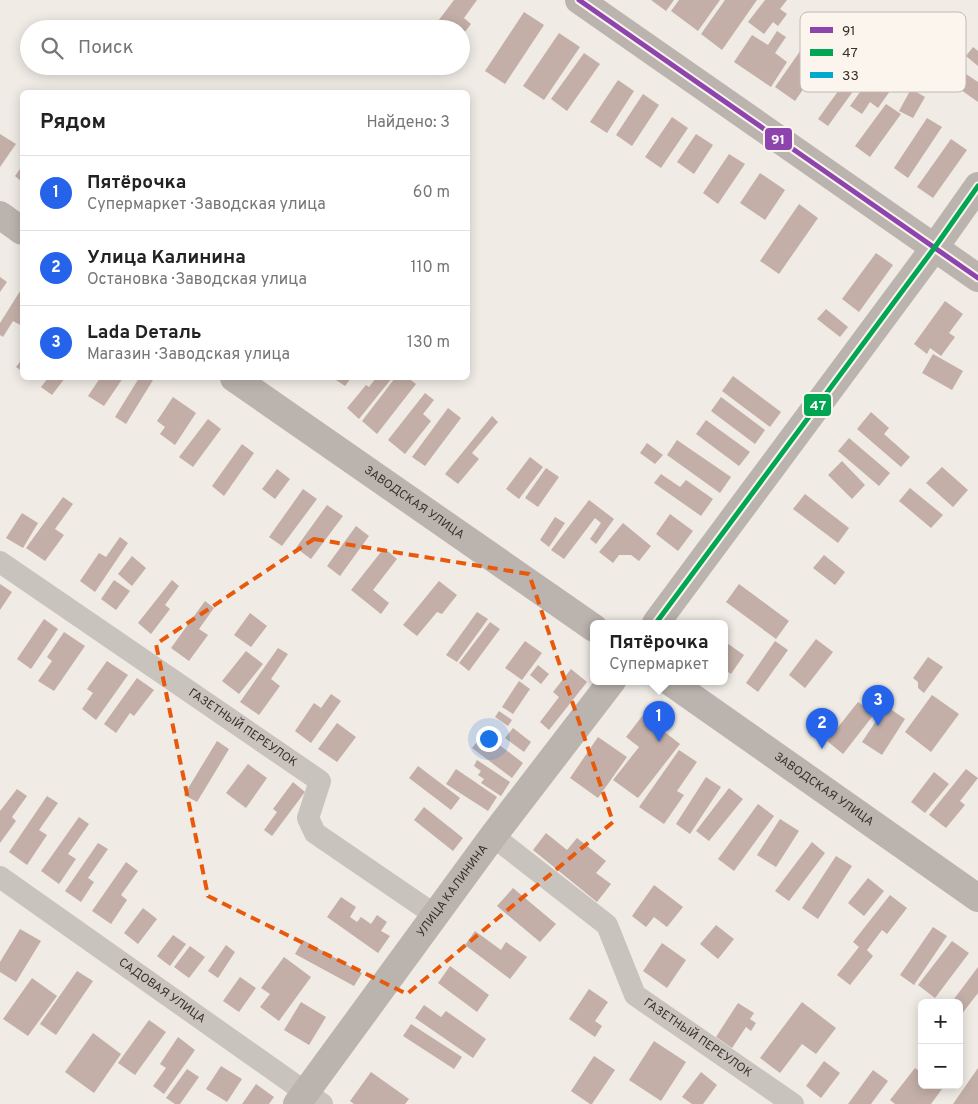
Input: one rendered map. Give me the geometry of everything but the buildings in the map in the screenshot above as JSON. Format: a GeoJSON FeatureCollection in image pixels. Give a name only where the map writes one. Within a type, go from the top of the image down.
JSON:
{"type":"FeatureCollection","features":[{"type":"Feature","properties":{"kind":"main road"},"geometry":{"type":"LineString","coordinates":[[578,0],[978,278]]}},
{"type":"Feature","properties":{"kind":"main road"},"geometry":{"type":"LineString","coordinates":[[658,620],[978,186]]}},
{"type":"Feature","properties":{"kind":"main road"},"geometry":{"type":"LineString","coordinates":[[0,215],[20,230]]}},
{"type":"Feature","properties":{"kind":"main road","name":"ЗАВОДСКАЯ УЛИЦА"},"geometry":{"type":"LineString","coordinates":[[237,380],[590,625]]}},
{"type":"Feature","properties":{"kind":"main road","name":"УЛИЦА КАЛИНИНА"},"geometry":{"type":"LineString","coordinates":[[308,1100],[435,915],[609,685]]}},
{"type":"Feature","properties":{"kind":"main road","name":"ЗАВОДСКАЯ УЛИЦА"},"geometry":{"type":"LineString","coordinates":[[675,685],[978,898]]}},
{"type":"Feature","properties":{"kind":"street","name":"ГАЗЕТНЫЙ ПЕРЕУЛОК"},"geometry":{"type":"LineString","coordinates":[[0,562],[320,780],[308,818],[315,833],[435,915]]}},
{"type":"Feature","properties":{"kind":"street","name":"ГАЗЕТНЫЙ ПЕРЕУЛОК"},"geometry":{"type":"LineString","coordinates":[[493,836],[607,924],[636,996],[793,1104]]}},
{"type":"Feature","properties":{"kind":"street","name":"САДОВАЯ УЛИЦА"},"geometry":{"type":"LineString","coordinates":[[0,877],[308,1100]]}},
{"type":"Feature","properties":{"kind":"highlighted area"},"geometry":{"type":"Polygon","coordinates":[[[314,539],[529,574],[613,822],[407,994],[208,896],[156,644],[314,539]]]}},
{"type":"Feature","properties":{"kind":"transit line","name":"91"},"geometry":{"type":"LineString","coordinates":[[579,0],[978,278]]}},
{"type":"Feature","properties":{"kind":"transit line","name":"47"},"geometry":{"type":"LineString","coordinates":[[658,620],[935,247],[978,186]]}},
{"type":"Feature","properties":{"kind":"place","name":"Lada Dеталь"},"geometry":{"type":"Point","coordinates":[878,726]}},
{"type":"Feature","properties":{"kind":"place","name":"Пятёрочка"},"geometry":{"type":"Point","coordinates":[659,742]}},
{"type":"Feature","properties":{"kind":"place","name":"Улица Калинина"},"geometry":{"type":"Point","coordinates":[822,749]}}]}
